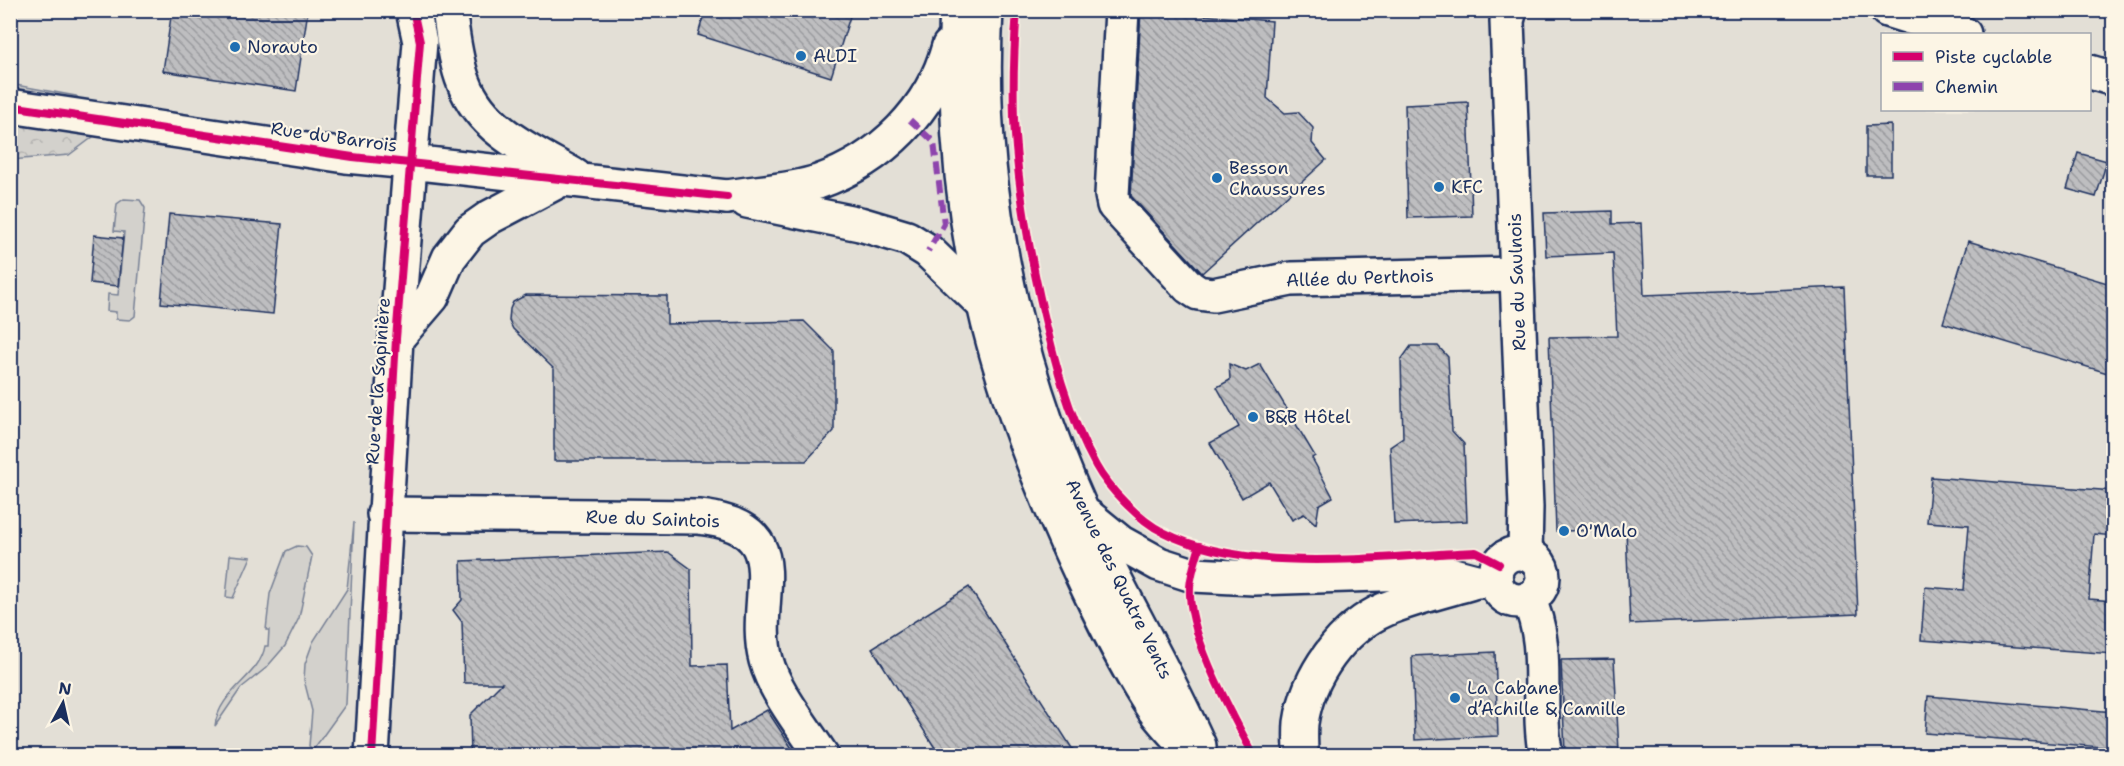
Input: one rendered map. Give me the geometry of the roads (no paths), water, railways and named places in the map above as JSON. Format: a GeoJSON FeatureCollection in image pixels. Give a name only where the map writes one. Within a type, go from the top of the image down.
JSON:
{"type":"FeatureCollection","features":[{"type":"Feature","properties":{"kind":"street","name":"Rue de la Sapinière"},"geometry":{"type":"LineString","coordinates":[[372,756],[384,514],[420,42],[413,10]]}},
{"type":"Feature","properties":{"kind":"street","name":"Rue de la Sapinière"},"geometry":{"type":"LineString","coordinates":[[420,42],[434,10]]}},
{"type":"Feature","properties":{"kind":"street"},"geometry":{"type":"LineString","coordinates":[[449,10],[463,81],[479,110],[505,135],[573,180]]}},
{"type":"Feature","properties":{"kind":"street","name":"Allée du Perthois"},"geometry":{"type":"LineString","coordinates":[[1122,10],[1112,195],[1114,205],[1189,287],[1198,293],[1213,295],[1291,279],[1517,274]]}},
{"type":"Feature","properties":{"kind":"street"},"geometry":{"type":"LineString","coordinates":[[1887,10],[1961,33]]}},
{"type":"Feature","properties":{"kind":"street"},"geometry":{"type":"LineString","coordinates":[[727,197],[816,183],[842,172],[872,154],[910,120],[925,102],[938,79],[966,14]]}},
{"type":"Feature","properties":{"kind":"street","name":"Avenue des Quatre Vents"},"geometry":{"type":"LineString","coordinates":[[966,14],[960,166],[980,301],[1011,402],[1047,498],[1088,591],[1154,709],[1195,756]]}},
{"type":"Feature","properties":{"kind":"street","name":"Avenue des Quatre Vents"},"geometry":{"type":"LineString","coordinates":[[966,14],[985,117],[992,202],[1000,254],[1013,310],[1039,399],[1083,513],[1155,658],[1176,695],[1203,756]]}},
{"type":"Feature","properties":{"kind":"street","name":"Rue du Saulnois"},"geometry":{"type":"LineString","coordinates":[[1507,14],[1526,507],[1525,554]]}},
{"type":"Feature","properties":{"kind":"street"},"geometry":{"type":"LineString","coordinates":[[2091,72],[2114,79]]}},
{"type":"Feature","properties":{"kind":"street","name":"Rue du Barrois"},"geometry":{"type":"LineString","coordinates":[[10,106],[353,157],[727,197]]}},
{"type":"Feature","properties":{"kind":"street"},"geometry":{"type":"LineString","coordinates":[[396,339],[432,297],[449,258],[470,231],[490,217],[573,180]]}},
{"type":"Feature","properties":{"kind":"street"},"geometry":{"type":"LineString","coordinates":[[727,197],[860,224],[907,238],[928,251],[980,301]]}},
{"type":"Feature","properties":{"kind":"street"},"geometry":{"type":"LineString","coordinates":[[1083,513],[1121,543],[1159,564],[1193,574],[1218,578],[1442,572],[1486,581],[1507,597],[1528,599],[1539,591],[1544,577],[1540,565],[1525,554],[1510,554],[1504,558],[1486,581],[1386,609],[1364,621],[1343,639],[1323,664],[1308,696],[1301,724],[1301,756]]}},
{"type":"Feature","properties":{"kind":"street","name":"Rue du Saintois"},"geometry":{"type":"LineString","coordinates":[[384,514],[699,517],[724,520],[737,525],[750,534],[755,542],[765,571],[764,648],[766,662],[781,691],[822,756]]}},
{"type":"Feature","properties":{"kind":"street"},"geometry":{"type":"LineString","coordinates":[[1528,599],[1539,629],[1541,731],[1546,756]]}},
{"type":"Feature","properties":{"kind":"place","name":"Norauto"},"geometry":{"type":"Point","coordinates":[235,47]}},
{"type":"Feature","properties":{"kind":"place","name":"ALDI"},"geometry":{"type":"Point","coordinates":[801,56]}},
{"type":"Feature","properties":{"kind":"place","name":"Besson Chaussures"},"geometry":{"type":"Point","coordinates":[1217,178]}},
{"type":"Feature","properties":{"kind":"place","name":"KFC"},"geometry":{"type":"Point","coordinates":[1439,187]}},
{"type":"Feature","properties":{"kind":"place","name":"B&B Hôtel"},"geometry":{"type":"Point","coordinates":[1253,417]}},
{"type":"Feature","properties":{"kind":"place","name":"O'Malo"},"geometry":{"type":"Point","coordinates":[1564,531]}},
{"type":"Feature","properties":{"kind":"place","name":"La Cabane d’Achille & Camille"},"geometry":{"type":"Point","coordinates":[1455,698]}}]}
